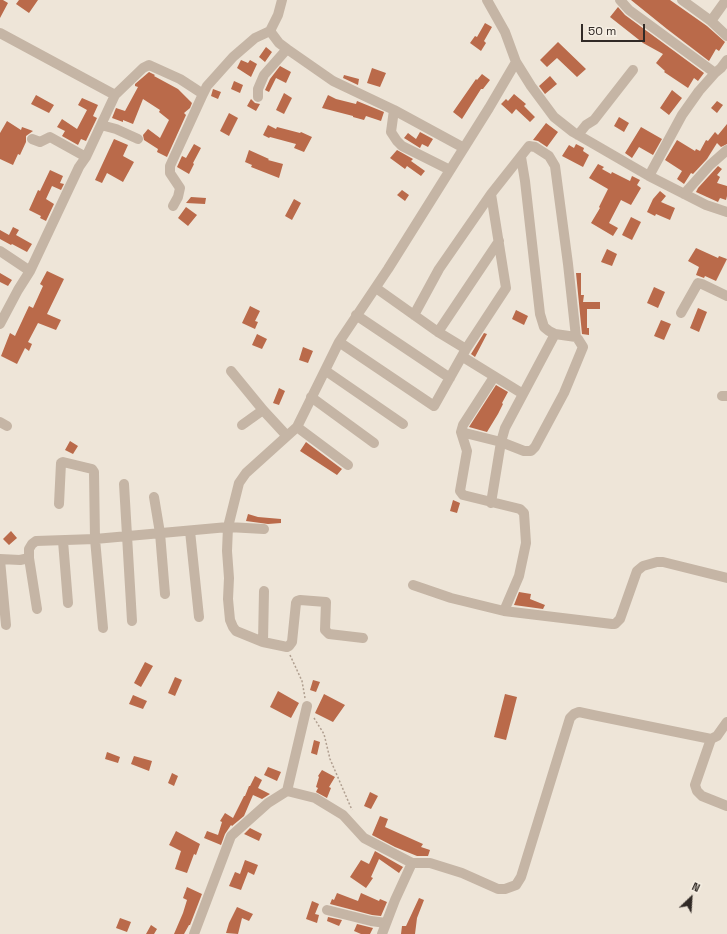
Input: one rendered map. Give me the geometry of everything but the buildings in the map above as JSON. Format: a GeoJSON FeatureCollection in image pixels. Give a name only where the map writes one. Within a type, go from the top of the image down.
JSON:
{"type":"FeatureCollection","features":[{"type":"Feature","properties":{"kind":"street"},"geometry":{"type":"LineString","coordinates":[[173,206],[178,197],[180,188],[170,173],[170,166],[207,86],[233,56],[255,38],[270,31],[278,15],[282,0]]}},
{"type":"Feature","properties":{"kind":"street"},"geometry":{"type":"LineString","coordinates":[[487,0],[505,32],[516,62],[531,86],[554,117],[578,135],[649,176],[684,194],[727,212]]}},
{"type":"Feature","properties":{"kind":"street"},"geometry":{"type":"LineString","coordinates":[[620,0],[629,10],[722,68],[699,91],[682,115],[649,176]]}},
{"type":"Feature","properties":{"kind":"street"},"geometry":{"type":"LineString","coordinates":[[682,0],[711,21],[727,36]]}},
{"type":"Feature","properties":{"kind":"street"},"geometry":{"type":"LineString","coordinates":[[711,21],[726,0]]}},
{"type":"Feature","properties":{"kind":"street"},"geometry":{"type":"LineString","coordinates":[[270,31],[279,43],[333,81],[394,110],[464,148]]}},
{"type":"Feature","properties":{"kind":"street"},"geometry":{"type":"LineString","coordinates":[[0,33],[115,95]]}},
{"type":"Feature","properties":{"kind":"street"},"geometry":{"type":"LineString","coordinates":[[258,97],[258,89],[264,75],[287,49]]}},
{"type":"Feature","properties":{"kind":"street"},"geometry":{"type":"LineString","coordinates":[[363,638],[329,634],[325,630],[326,602],[300,600],[296,603],[292,642],[289,646],[263,642],[236,632],[230,620],[227,551],[228,527],[239,483],[246,473],[296,427],[326,371],[339,342],[356,315],[376,288],[516,62]]}},
{"type":"Feature","properties":{"kind":"street"},"geometry":{"type":"LineString","coordinates":[[0,324],[30,271],[115,95],[143,68],[149,65],[180,80],[203,94]]}},
{"type":"Feature","properties":{"kind":"street"},"geometry":{"type":"LineString","coordinates":[[578,135],[586,125],[594,120],[633,70]]}},
{"type":"Feature","properties":{"kind":"street"},"geometry":{"type":"LineString","coordinates":[[394,110],[392,132],[397,141],[402,146],[450,170]]}},
{"type":"Feature","properties":{"kind":"street"},"geometry":{"type":"LineString","coordinates":[[101,125],[116,129],[138,139]]}},
{"type":"Feature","properties":{"kind":"street"},"geometry":{"type":"LineString","coordinates":[[32,139],[40,142],[50,137],[86,157]]}},
{"type":"Feature","properties":{"kind":"street"},"geometry":{"type":"LineString","coordinates":[[414,315],[439,269],[491,194],[529,146],[535,147],[549,156],[555,166],[576,338],[582,347],[564,393],[536,447],[531,451],[524,451],[501,442],[461,432]]}},
{"type":"Feature","properties":{"kind":"street"},"geometry":{"type":"LineString","coordinates":[[684,194],[710,165],[727,150]]}},
{"type":"Feature","properties":{"kind":"street"},"geometry":{"type":"LineString","coordinates":[[521,157],[525,181],[529,228],[540,299],[540,314],[544,327],[549,331],[555,334],[576,338]]}},
{"type":"Feature","properties":{"kind":"street"},"geometry":{"type":"LineString","coordinates":[[339,342],[434,406],[464,353],[506,288],[491,194]]}},
{"type":"Feature","properties":{"kind":"street"},"geometry":{"type":"LineString","coordinates":[[438,332],[499,241]]}},
{"type":"Feature","properties":{"kind":"street"},"geometry":{"type":"LineString","coordinates":[[0,251],[30,271]]}},
{"type":"Feature","properties":{"kind":"street"},"geometry":{"type":"LineString","coordinates":[[681,314],[698,283],[727,296]]}},
{"type":"Feature","properties":{"kind":"street"},"geometry":{"type":"LineString","coordinates":[[376,288],[438,332],[494,377],[523,394]]}},
{"type":"Feature","properties":{"kind":"street"},"geometry":{"type":"LineString","coordinates":[[356,315],[450,378]]}},
{"type":"Feature","properties":{"kind":"street"},"geometry":{"type":"LineString","coordinates":[[491,503],[501,442],[505,428],[555,334]]}},
{"type":"Feature","properties":{"kind":"street"},"geometry":{"type":"LineString","coordinates":[[231,371],[263,410],[287,436]]}},
{"type":"Feature","properties":{"kind":"street"},"geometry":{"type":"LineString","coordinates":[[326,371],[403,424]]}},
{"type":"Feature","properties":{"kind":"street"},"geometry":{"type":"LineString","coordinates":[[494,377],[463,425],[461,432],[467,451],[460,491],[463,495],[520,509],[524,512],[526,543],[519,576],[504,611]]}},
{"type":"Feature","properties":{"kind":"street"},"geometry":{"type":"LineString","coordinates":[[311,397],[374,443]]}},
{"type":"Feature","properties":{"kind":"street"},"geometry":{"type":"LineString","coordinates":[[242,424],[263,410]]}},
{"type":"Feature","properties":{"kind":"street"},"geometry":{"type":"LineString","coordinates":[[296,427],[348,466]]}},
{"type":"Feature","properties":{"kind":"street"},"geometry":{"type":"LineString","coordinates":[[59,504],[61,462],[92,469],[94,472],[95,539],[103,628]]}},
{"type":"Feature","properties":{"kind":"street"},"geometry":{"type":"LineString","coordinates":[[124,484],[132,621]]}},
{"type":"Feature","properties":{"kind":"street"},"geometry":{"type":"LineString","coordinates":[[154,497],[160,533],[165,594]]}},
{"type":"Feature","properties":{"kind":"street"},"geometry":{"type":"LineString","coordinates":[[37,609],[29,558],[29,549],[36,541],[95,539],[228,527],[264,529]]}},
{"type":"Feature","properties":{"kind":"street"},"geometry":{"type":"LineString","coordinates":[[190,531],[199,617]]}},
{"type":"Feature","properties":{"kind":"street"},"geometry":{"type":"LineString","coordinates":[[63,541],[68,603]]}},
{"type":"Feature","properties":{"kind":"street"},"geometry":{"type":"LineString","coordinates":[[6,625],[0,560],[20,560],[29,558]]}},
{"type":"Feature","properties":{"kind":"street"},"geometry":{"type":"LineString","coordinates":[[413,585],[451,598],[504,611],[615,624],[620,619],[637,571],[643,566],[663,562],[727,578]]}},
{"type":"Feature","properties":{"kind":"street"},"geometry":{"type":"LineString","coordinates":[[263,642],[264,591]]}},
{"type":"Feature","properties":{"kind":"street"},"geometry":{"type":"LineString","coordinates":[[194,934],[228,840],[268,803],[287,791],[306,706]]}},
{"type":"Feature","properties":{"kind":"street"},"geometry":{"type":"LineString","coordinates":[[287,791],[315,798],[344,815],[364,838],[412,863],[430,863],[462,873],[498,889],[505,889],[516,885],[521,877],[570,718],[574,714],[579,712],[593,714],[711,739],[717,736],[727,722]]}},
{"type":"Feature","properties":{"kind":"street"},"geometry":{"type":"LineString","coordinates":[[711,739],[695,785],[702,796],[727,806]]}},
{"type":"Feature","properties":{"kind":"street"},"geometry":{"type":"LineString","coordinates":[[382,934],[395,900],[412,863]]}},
{"type":"Feature","properties":{"kind":"street"},"geometry":{"type":"LineString","coordinates":[[327,910],[371,921],[386,922]]}},
{"type":"Feature","properties":{"kind":"path"},"geometry":{"type":"LineString","coordinates":[[282,646],[289,653],[293,665],[302,681],[306,706],[324,734],[330,759],[352,811]]}}]}
